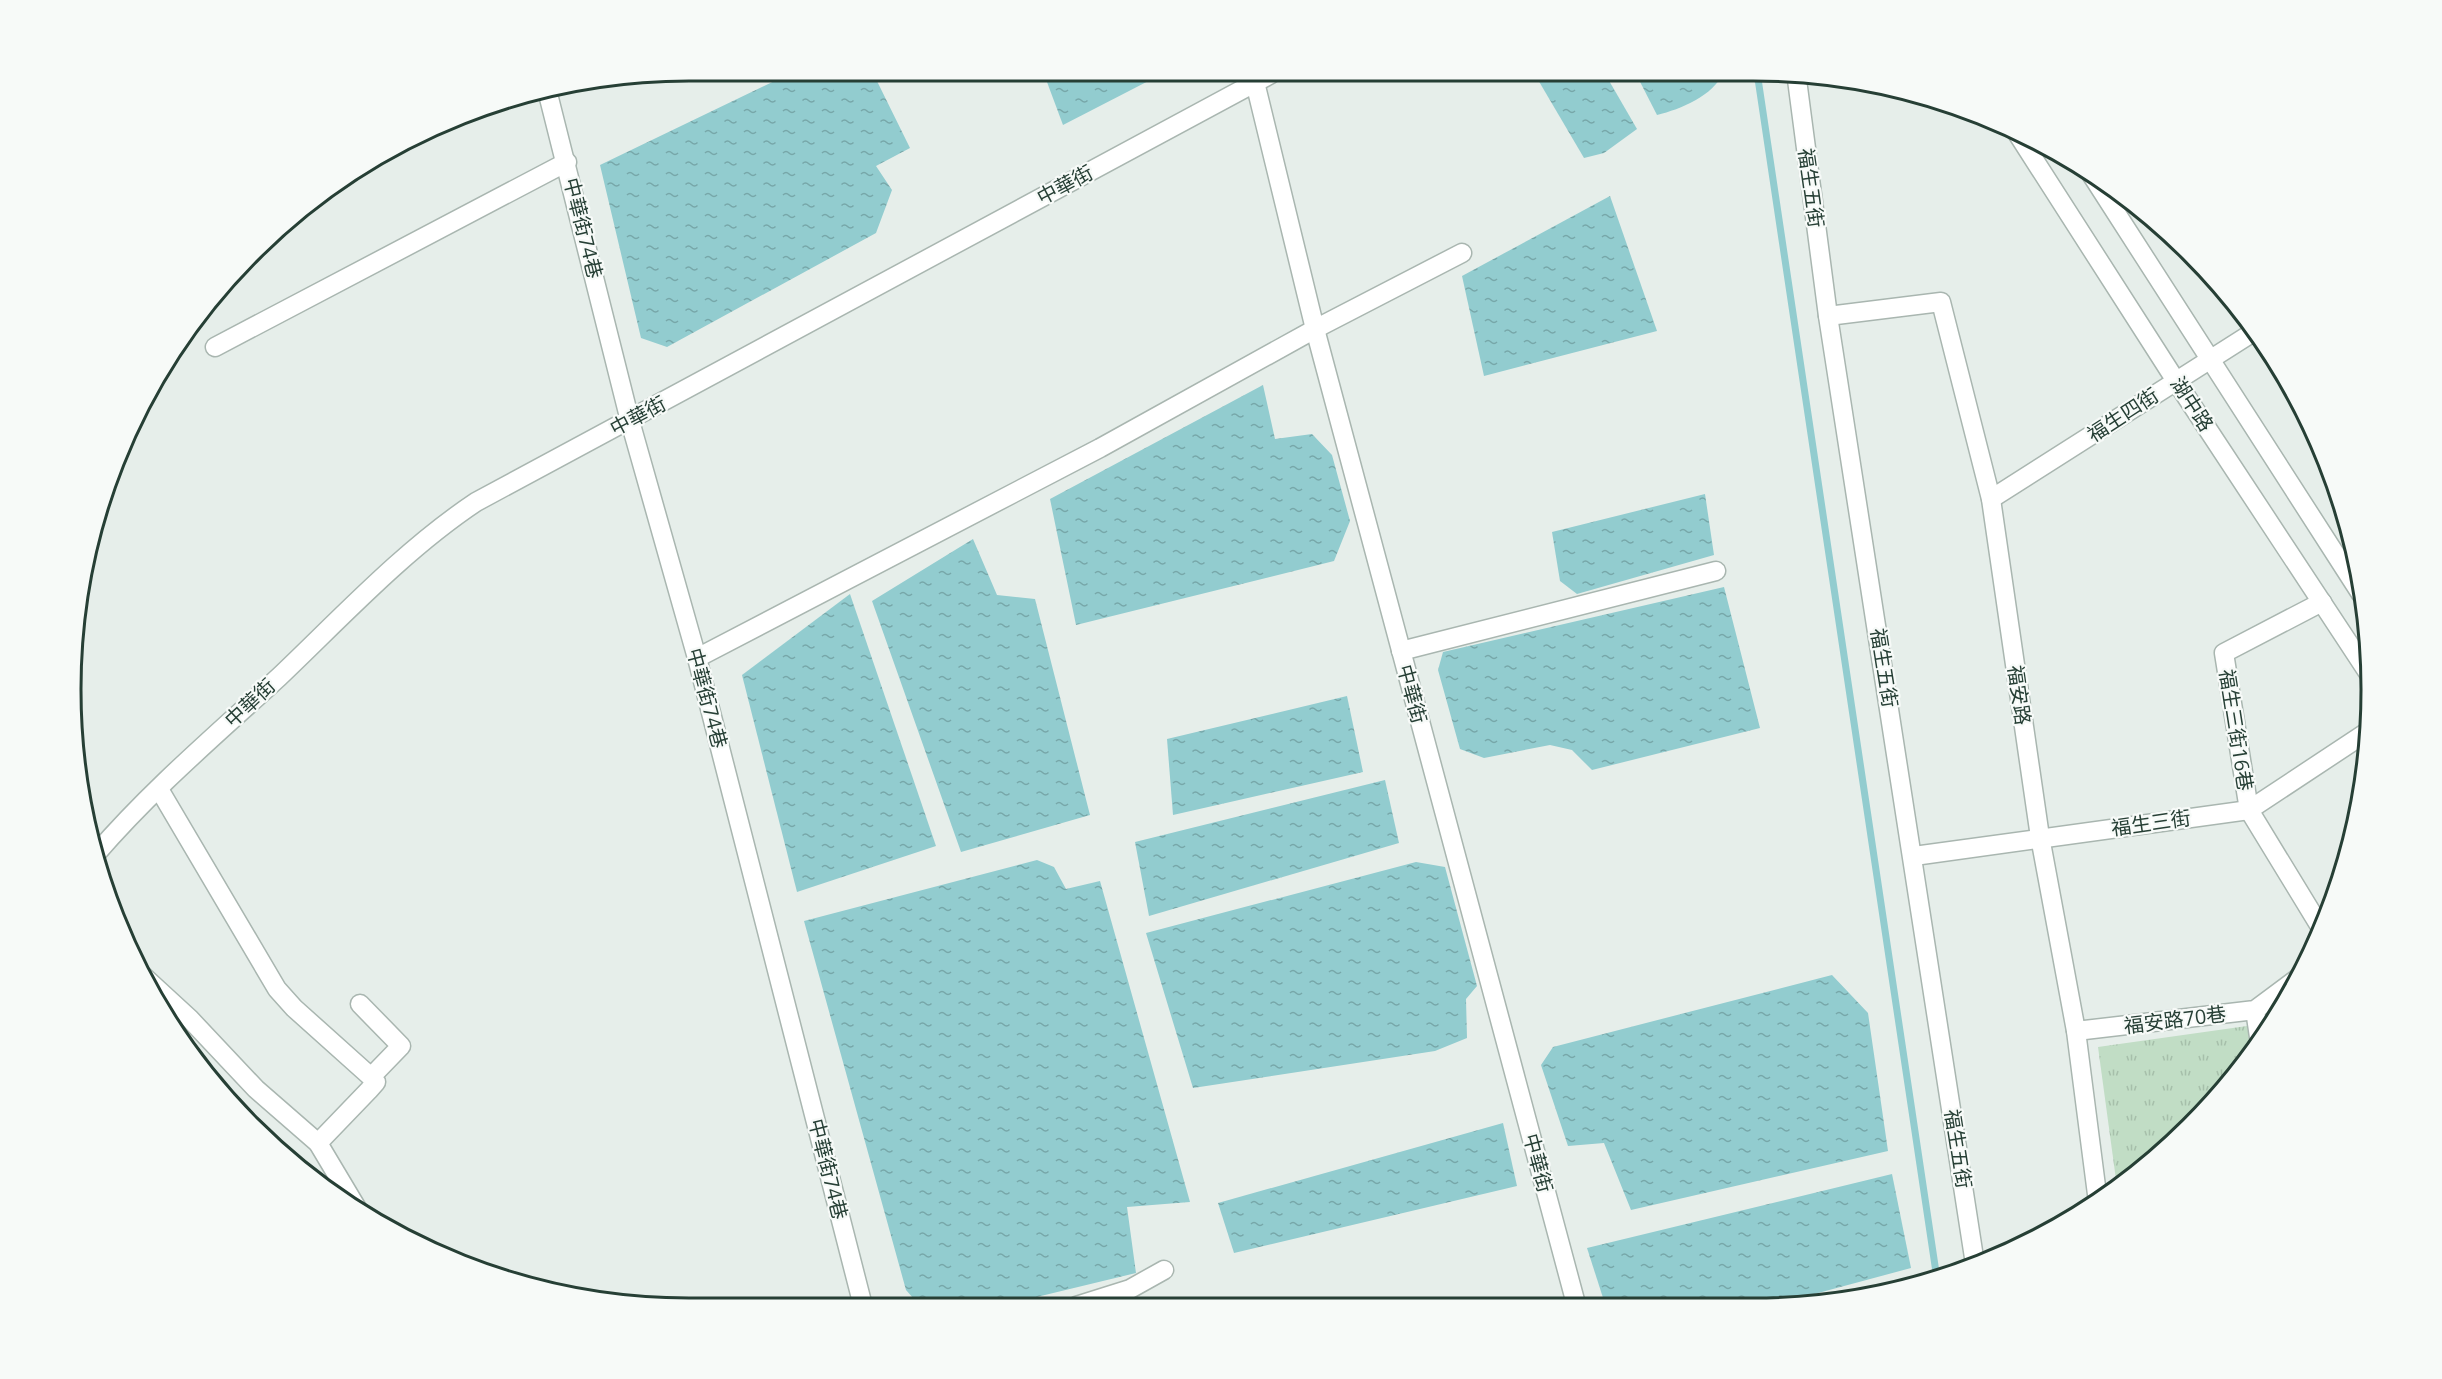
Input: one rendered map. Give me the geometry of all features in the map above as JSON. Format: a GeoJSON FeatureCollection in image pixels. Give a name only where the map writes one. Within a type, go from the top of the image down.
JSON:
{"type":"FeatureCollection","features":[{"type":"Feature","properties":{"kind":"street","name":"中華街"},"geometry":{"type":"LineString","coordinates":[[102,848],[159,789],[443,524],[476,502],[630,421],[1251,81]]}},
{"type":"Feature","properties":{"kind":"street","name":"中華街"},"geometry":{"type":"LineString","coordinates":[[1261,81],[1315,329],[1574,1298]]}},
{"type":"Feature","properties":{"kind":"street","name":"福生五街"},"geometry":{"type":"LineString","coordinates":[[1797,83],[1828,316],[1914,856],[1974,1256]]}},
{"type":"Feature","properties":{"kind":"street","name":"中華街74巷"},"geometry":{"type":"LineString","coordinates":[[549,98],[630,421],[697,658],[861,1298]]}},
{"type":"Feature","properties":{"kind":"street","name":"湖中路"},"geometry":{"type":"LineString","coordinates":[[2025,146],[2176,381],[2360,661]]}},
{"type":"Feature","properties":{"kind":"street"},"geometry":{"type":"LineString","coordinates":[[215,347],[567,162]]}},
{"type":"Feature","properties":{"kind":"street","name":"湖中路"},"geometry":{"type":"LineString","coordinates":[[2103,192],[2350,577]]}},
{"type":"Feature","properties":{"kind":"street"},"geometry":{"type":"LineString","coordinates":[[697,658],[1100,448],[1315,329],[1462,253]]}},
{"type":"Feature","properties":{"kind":"street","name":"福安路"},"geometry":{"type":"LineString","coordinates":[[1828,316],[1941,302],[1991,499],[2040,837],[2076,1031],[2097,1191]]}},
{"type":"Feature","properties":{"kind":"street","name":"福生四街"},"geometry":{"type":"LineString","coordinates":[[1991,499],[2247,336]]}},
{"type":"Feature","properties":{"kind":"street"},"geometry":{"type":"LineString","coordinates":[[1401,651],[1716,572]]}},
{"type":"Feature","properties":{"kind":"street","name":"福生三街16巷"},"geometry":{"type":"LineString","coordinates":[[2248,810],[2224,653],[2322,602]]}},
{"type":"Feature","properties":{"kind":"street","name":"福生三街"},"geometry":{"type":"LineString","coordinates":[[1914,856],[2248,810],[2359,737]]}},
{"type":"Feature","properties":{"kind":"street"},"geometry":{"type":"LineString","coordinates":[[159,789],[277,988],[294,1008],[376,1082],[318,1143]]}},
{"type":"Feature","properties":{"kind":"street"},"geometry":{"type":"LineString","coordinates":[[2248,810],[2316,920]]}},
{"type":"Feature","properties":{"kind":"street","name":"福安路70巷"},"geometry":{"type":"LineString","coordinates":[[2076,1031],[2255,1010],[2281,991]]}},
{"type":"Feature","properties":{"kind":"street"},"geometry":{"type":"LineString","coordinates":[[163,994],[190,1019],[256,1089],[318,1143],[348,1193]]}},
{"type":"Feature","properties":{"kind":"street"},"geometry":{"type":"LineString","coordinates":[[360,1004],[401,1046],[371,1077]]}},
{"type":"Feature","properties":{"kind":"street"},"geometry":{"type":"LineString","coordinates":[[2255,1010],[2258,1028]]}},
{"type":"Feature","properties":{"kind":"street"},"geometry":{"type":"LineString","coordinates":[[1103,1298],[1130,1290],[1164,1270]]}},
{"type":"Feature","properties":{"kind":"green space"},"geometry":{"type":"Polygon","coordinates":[[[2247,1026],[2249,1040],[2210,1091],[2183,1120],[2116,1177],[2098,1047],[2247,1026]]]}},
{"type":"Feature","properties":{"kind":"water"},"geometry":{"type":"Polygon","coordinates":[[[775,81],[877,81],[910,148],[876,166],[892,190],[876,233],[667,347],[641,338],[600,165],[775,81]]]}},
{"type":"Feature","properties":{"kind":"water"},"geometry":{"type":"Polygon","coordinates":[[[1047,81],[1148,81],[1063,125],[1047,81]]]}},
{"type":"Feature","properties":{"kind":"water"},"geometry":{"type":"Polygon","coordinates":[[[1539,81],[1609,81],[1637,129],[1604,153],[1584,158],[1539,81]]]}},
{"type":"Feature","properties":{"kind":"water"},"geometry":{"type":"Polygon","coordinates":[[[1640,81],[1718,81],[1704,95],[1686,105],[1657,115],[1640,81]]]}},
{"type":"Feature","properties":{"kind":"water"},"geometry":{"type":"Polygon","coordinates":[[[1610,196],[1657,331],[1484,376],[1462,276],[1610,196]]]}},
{"type":"Feature","properties":{"kind":"water"},"geometry":{"type":"Polygon","coordinates":[[[1263,385],[1275,439],[1312,434],[1332,455],[1350,521],[1334,561],[1076,625],[1050,499],[1263,385]]]}},
{"type":"Feature","properties":{"kind":"water"},"geometry":{"type":"Polygon","coordinates":[[[1705,494],[1714,555],[1577,594],[1560,581],[1552,532],[1705,494]]]}},
{"type":"Feature","properties":{"kind":"water"},"geometry":{"type":"Polygon","coordinates":[[[973,539],[997,595],[1035,599],[1090,815],[961,852],[872,601],[973,539]]]}},
{"type":"Feature","properties":{"kind":"water"},"geometry":{"type":"Polygon","coordinates":[[[1724,587],[1760,728],[1592,770],[1572,750],[1550,745],[1484,758],[1460,749],[1438,670],[1443,652],[1724,587]]]}},
{"type":"Feature","properties":{"kind":"water"},"geometry":{"type":"Polygon","coordinates":[[[850,594],[936,846],[797,892],[742,675],[850,594]]]}},
{"type":"Feature","properties":{"kind":"water"},"geometry":{"type":"Polygon","coordinates":[[[1347,696],[1363,772],[1173,815],[1167,739],[1347,696]]]}},
{"type":"Feature","properties":{"kind":"water"},"geometry":{"type":"Polygon","coordinates":[[[1385,780],[1399,843],[1149,916],[1135,842],[1385,780]]]}},
{"type":"Feature","properties":{"kind":"water"},"geometry":{"type":"Polygon","coordinates":[[[1037,860],[1054,867],[1066,889],[1100,881],[1190,1202],[1127,1207],[1136,1273],[1033,1298],[913,1298],[906,1290],[804,921],[1037,860]]]}},
{"type":"Feature","properties":{"kind":"water"},"geometry":{"type":"Polygon","coordinates":[[[1416,862],[1445,867],[1477,986],[1466,999],[1467,1038],[1435,1051],[1193,1088],[1146,933],[1416,862]]]}},
{"type":"Feature","properties":{"kind":"water"},"geometry":{"type":"Polygon","coordinates":[[[1832,975],[1868,1013],[1888,1151],[1631,1210],[1604,1143],[1568,1146],[1541,1065],[1553,1047],[1832,975]]]}},
{"type":"Feature","properties":{"kind":"water"},"geometry":{"type":"Polygon","coordinates":[[[1503,1123],[1517,1186],[1234,1253],[1218,1203],[1503,1123]]]}},
{"type":"Feature","properties":{"kind":"water"},"geometry":{"type":"Polygon","coordinates":[[[1892,1174],[1911,1268],[1810,1295],[1792,1297],[1603,1298],[1587,1248],[1892,1174]]]}},
{"type":"Feature","properties":{"kind":"waterway"},"geometry":{"type":"LineString","coordinates":[[1758,81],[1936,1270]]}}]}
